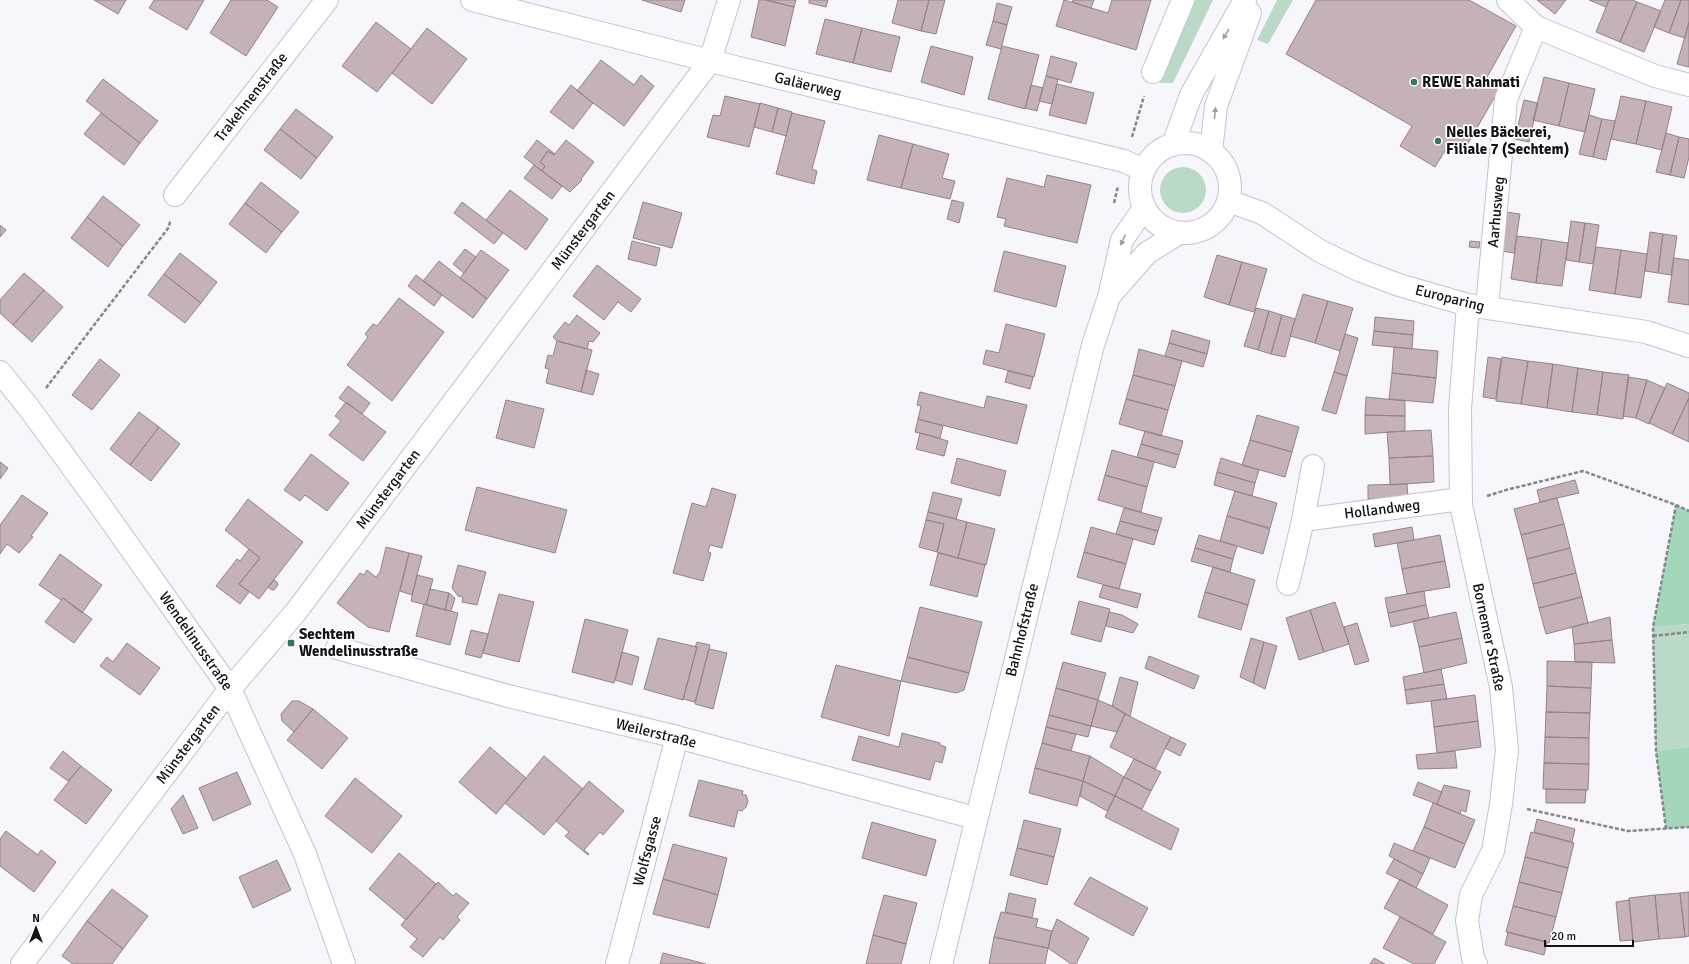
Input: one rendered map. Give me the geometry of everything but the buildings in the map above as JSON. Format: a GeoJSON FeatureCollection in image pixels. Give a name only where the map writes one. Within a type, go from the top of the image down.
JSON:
{"type":"FeatureCollection","features":[{"type":"Feature","properties":{"kind":"street","name":"Trakehnenstraße"},"geometry":{"type":"LineString","coordinates":[[175,195],[327,0]]}},
{"type":"Feature","properties":{"kind":"street","name":"Galäerweg"},"geometry":{"type":"LineString","coordinates":[[472,0],[710,61],[1134,166]]}},
{"type":"Feature","properties":{"kind":"street","name":"Münstergarten"},"geometry":{"type":"LineString","coordinates":[[22,964],[230,689],[295,612],[710,61],[729,0]]}},
{"type":"Feature","properties":{"kind":"street"},"geometry":{"type":"LineString","coordinates":[[1153,72],[1183,0]]}},
{"type":"Feature","properties":{"kind":"street"},"geometry":{"type":"LineString","coordinates":[[1173,145],[1192,94],[1245,0]]}},
{"type":"Feature","properties":{"kind":"street"},"geometry":{"type":"LineString","coordinates":[[1211,152],[1216,106],[1255,0]]}},
{"type":"Feature","properties":{"kind":"street"},"geometry":{"type":"LineString","coordinates":[[1508,0],[1536,28],[1655,76],[1689,84]]}},
{"type":"Feature","properties":{"kind":"street","name":"Aarhusweg"},"geometry":{"type":"LineString","coordinates":[[1477,306],[1506,99],[1536,28]]}},
{"type":"Feature","properties":{"kind":"street","name":"Bahnhofstraße"},"geometry":{"type":"LineString","coordinates":[[1186,144],[1199,146],[1211,152],[1222,164],[1227,173],[1230,187],[1228,201],[1223,212],[1214,222],[1204,229],[1192,233],[1179,233],[1165,229],[1153,220],[1144,208],[1134,166],[1150,159],[1160,150],[1173,145],[1186,144]]}},
{"type":"Feature","properties":{"kind":"street","name":"Europaring"},"geometry":{"type":"LineString","coordinates":[[1228,201],[1262,213],[1320,251],[1359,270],[1399,284],[1477,306],[1646,332],[1689,346]]}},
{"type":"Feature","properties":{"kind":"street","name":"Bahnhofstraße"},"geometry":{"type":"LineString","coordinates":[[941,964],[1093,345],[1109,297],[1122,240],[1144,208]]}},
{"type":"Feature","properties":{"kind":"street","name":"Bahnhofstraße"},"geometry":{"type":"LineString","coordinates":[[1109,297],[1147,253],[1179,233]]}},
{"type":"Feature","properties":{"kind":"street","name":"Bornemer Straße"},"geometry":{"type":"LineString","coordinates":[[1476,964],[1473,958],[1467,921],[1471,895],[1493,851],[1501,804],[1507,750],[1501,687],[1461,502],[1460,409],[1477,306]]}},
{"type":"Feature","properties":{"kind":"street","name":"Wendelinusstraße"},"geometry":{"type":"LineString","coordinates":[[0,372],[29,408],[97,501],[230,689],[305,854],[344,964]]}},
{"type":"Feature","properties":{"kind":"street"},"geometry":{"type":"LineString","coordinates":[[1288,584],[1303,520],[1313,466]]}},
{"type":"Feature","properties":{"kind":"street","name":"Hollandweg"},"geometry":{"type":"LineString","coordinates":[[1303,520],[1461,502]]}},
{"type":"Feature","properties":{"kind":"street","name":"Weilerstraße"},"geometry":{"type":"LineString","coordinates":[[336,648],[508,696],[677,737],[976,818]]}},
{"type":"Feature","properties":{"kind":"street","name":"Wolfsgasse"},"geometry":{"type":"LineString","coordinates":[[617,964],[677,737]]}},
{"type":"Feature","properties":{"kind":"path"},"geometry":{"type":"LineString","coordinates":[[1134,166],[1145,92]]}},
{"type":"Feature","properties":{"kind":"path"},"geometry":{"type":"LineString","coordinates":[[29,408],[169,227],[175,195]]}},
{"type":"Feature","properties":{"kind":"path"},"geometry":{"type":"LineString","coordinates":[[1461,502],[1582,471],[1689,511]]}},
{"type":"Feature","properties":{"kind":"path"},"geometry":{"type":"LineString","coordinates":[[1666,829],[1656,751],[1653,627],[1676,505]]}},
{"type":"Feature","properties":{"kind":"path"},"geometry":{"type":"LineString","coordinates":[[1653,636],[1689,632]]}},
{"type":"Feature","properties":{"kind":"path"},"geometry":{"type":"LineString","coordinates":[[1501,804],[1628,831],[1689,827]]}},
{"type":"Feature","properties":{"kind":"green space"},"geometry":{"type":"Polygon","coordinates":[[[1196,0],[1213,0],[1173,83],[1160,83],[1196,0]]]}},
{"type":"Feature","properties":{"kind":"green space"},"geometry":{"type":"Polygon","coordinates":[[[1277,0],[1293,0],[1268,44],[1257,40],[1277,0]]]}},
{"type":"Feature","properties":{"kind":"green space"},"geometry":{"type":"Polygon","coordinates":[[[1188,167],[1192,168],[1202,177],[1205,181],[1205,199],[1196,209],[1188,213],[1178,213],[1170,209],[1161,199],[1160,185],[1164,177],[1174,168],[1188,167]]]}},
{"type":"Feature","properties":{"kind":"green space"},"geometry":{"type":"Polygon","coordinates":[[[1676,505],[1689,511],[1689,624],[1653,627],[1676,505]]]}},
{"type":"Feature","properties":{"kind":"green space"},"geometry":{"type":"Polygon","coordinates":[[[1689,624],[1689,747],[1656,751],[1653,627],[1689,624]]]}},
{"type":"Feature","properties":{"kind":"green space"},"geometry":{"type":"Polygon","coordinates":[[[1689,747],[1689,827],[1666,829],[1656,751],[1689,747]]]}},
{"type":"Feature","properties":{"kind":"place","name":"REWE Rahmati"},"geometry":{"type":"Point","coordinates":[1414,82]}},
{"type":"Feature","properties":{"kind":"place","name":"Nelles Bäckerei, Filiale 7 (Sechtem)"},"geometry":{"type":"Point","coordinates":[1438,141]}},
{"type":"Feature","properties":{"kind":"place","name":"Sechtem Wendelinusstraße"},"geometry":{"type":"Point","coordinates":[291,643]}}]}
